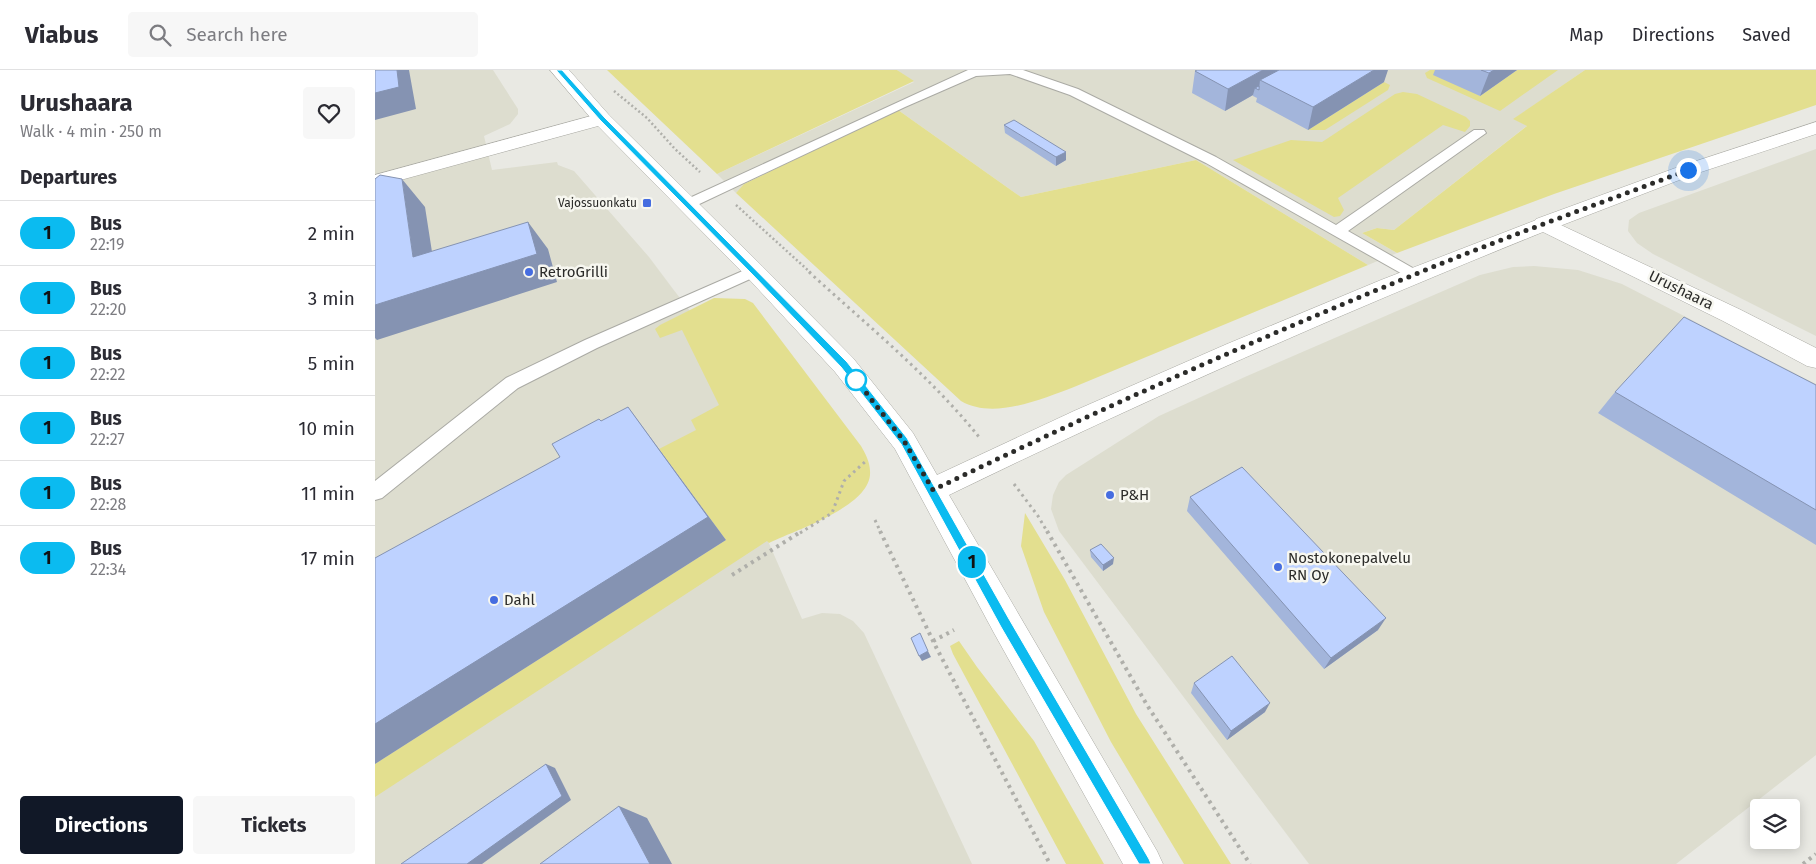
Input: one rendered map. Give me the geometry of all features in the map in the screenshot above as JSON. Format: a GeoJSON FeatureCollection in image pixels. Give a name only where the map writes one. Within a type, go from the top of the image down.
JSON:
{"type":"FeatureCollection","features":[{"type":"Feature","properties":{"kind":"street"},"geometry":{"type":"LineString","coordinates":[[559,70],[602,119],[754,271],[844,365],[904,441],[933,490],[1005,623],[1144,864]]}},
{"type":"Feature","properties":{"kind":"street"},"geometry":{"type":"LineString","coordinates":[[375,181],[602,119]]}},
{"type":"Feature","properties":{"kind":"street"},"geometry":{"type":"LineString","coordinates":[[933,490],[1182,373],[1413,275],[1688,170],[1816,128]]}},
{"type":"Feature","properties":{"kind":"street","name":"Urushaara"},"geometry":{"type":"LineString","coordinates":[[1544,224],[1731,315],[1816,359]]}},
{"type":"Feature","properties":{"kind":"lane"},"geometry":{"type":"LineString","coordinates":[[687,204],[975,71],[1011,70],[1074,92],[1211,160],[1413,275]]}},
{"type":"Feature","properties":{"kind":"lane"},"geometry":{"type":"LineString","coordinates":[[1338,232],[1479,133]]}},
{"type":"Feature","properties":{"kind":"lane"},"geometry":{"type":"LineString","coordinates":[[375,492],[512,383],[591,344],[754,271]]}},
{"type":"Feature","properties":{"kind":"path"},"geometry":{"type":"LineString","coordinates":[[613,90],[647,118],[675,149],[893,348],[971,426]]}},
{"type":"Feature","properties":{"kind":"path"},"geometry":{"type":"LineString","coordinates":[[732,575],[832,513],[844,482],[867,460]]}},
{"type":"Feature","properties":{"kind":"path"},"geometry":{"type":"LineString","coordinates":[[1037,516],[1147,705],[1250,864]]}},
{"type":"Feature","properties":{"kind":"path"},"geometry":{"type":"LineString","coordinates":[[875,520],[933,641],[1051,864]]}},
{"type":"Feature","properties":{"kind":"path"},"geometry":{"type":"LineString","coordinates":[[933,641],[954,630]]}},
{"type":"Feature","properties":{"kind":"path"},"geometry":{"type":"LineString","coordinates":[[1803,864],[1816,854]]}},
{"type":"Feature","properties":{"kind":"shaded area"},"geometry":{"type":"Polygon","coordinates":[[[375,70],[493,70],[518,109],[518,114],[510,124],[484,136],[492,170],[557,162],[558,165],[574,171],[649,257],[690,311],[768,541],[802,619],[822,613],[840,614],[853,621],[864,633],[972,864],[375,864],[375,70]]]}},
{"type":"Feature","properties":{"kind":"shaded area"},"geometry":{"type":"Polygon","coordinates":[[[607,70],[897,70],[914,81],[717,174],[607,70]]]}},
{"type":"Feature","properties":{"kind":"shaded area"},"geometry":{"type":"Polygon","coordinates":[[[897,70],[1585,70],[1514,119],[1528,125],[1394,230],[1377,228],[1362,233],[1397,253],[1368,265],[1196,160],[1021,197],[898,110],[744,184],[736,193],[717,174],[914,82],[897,70]]]}},
{"type":"Feature","properties":{"kind":"shaded area"},"geometry":{"type":"Polygon","coordinates":[[[1430,70],[1440,70],[1480,96],[1517,70],[1558,70],[1500,111],[1427,78],[1425,73],[1430,70]]]}},
{"type":"Feature","properties":{"kind":"shaded area"},"geometry":{"type":"Polygon","coordinates":[[[1585,70],[1816,70],[1816,105],[1554,194],[1397,253],[1362,233],[1377,228],[1394,230],[1527,126],[1513,119],[1585,70]]]}},
{"type":"Feature","properties":{"kind":"shaded area"},"geometry":{"type":"Polygon","coordinates":[[[1384,82],[1390,85],[1388,90],[1325,130],[1308,130],[1384,82]]]}},
{"type":"Feature","properties":{"kind":"shaded area"},"geometry":{"type":"Polygon","coordinates":[[[1403,92],[1417,94],[1466,117],[1470,121],[1470,126],[1465,132],[1443,125],[1338,198],[1344,210],[1340,216],[1334,217],[1233,160],[1291,140],[1322,142],[1395,94],[1403,92]]]}},
{"type":"Feature","properties":{"kind":"shaded area"},"geometry":{"type":"Polygon","coordinates":[[[898,110],[1021,197],[1196,160],[1368,265],[1047,397],[1017,406],[1002,408],[988,409],[974,406],[961,401],[736,193],[744,184],[898,110]]]}},
{"type":"Feature","properties":{"kind":"shaded area"},"geometry":{"type":"Polygon","coordinates":[[[1816,149],[1816,336],[1653,254],[1637,243],[1628,231],[1629,220],[1639,213],[1816,149]]]}},
{"type":"Feature","properties":{"kind":"shaded area"},"geometry":{"type":"Polygon","coordinates":[[[1534,266],[1578,270],[1622,284],[1816,384],[1816,755],[1759,799],[1750,799],[1750,806],[1676,864],[1309,864],[1059,531],[1051,509],[1053,495],[1059,482],[1066,475],[1159,416],[1480,275],[1513,267],[1534,266]]]}},
{"type":"Feature","properties":{"kind":"shaded area"},"geometry":{"type":"Polygon","coordinates":[[[714,298],[745,299],[753,303],[861,446],[870,468],[868,484],[846,506],[813,524],[769,543],[767,541],[375,797],[375,764],[726,540],[659,449],[696,430],[691,420],[719,405],[682,330],[660,338],[655,329],[714,298]]]}},
{"type":"Feature","properties":{"kind":"shaded area"},"geometry":{"type":"Polygon","coordinates":[[[1025,513],[1065,580],[1136,714],[1231,864],[1184,864],[1111,742],[1044,612],[1021,546],[1025,513]]]}},
{"type":"Feature","properties":{"kind":"shaded area"},"geometry":{"type":"Polygon","coordinates":[[[959,641],[1034,741],[1104,864],[1066,864],[953,654],[950,646],[959,641]]]}},
{"type":"Feature","properties":{"kind":"building"},"geometry":{"type":"Polygon","coordinates":[[[375,70],[397,70],[399,87],[375,93],[375,70]]]}},
{"type":"Feature","properties":{"kind":"building"},"geometry":{"type":"Polygon","coordinates":[[[1263,70],[1228,89],[1195,71],[1263,70]]]}},
{"type":"Feature","properties":{"kind":"building"},"geometry":{"type":"Polygon","coordinates":[[[1279,70],[1374,70],[1313,107],[1260,80],[1279,70]]]}},
{"type":"Feature","properties":{"kind":"building"},"geometry":{"type":"Polygon","coordinates":[[[1481,70],[1494,70],[1489,73],[1481,70]]]}},
{"type":"Feature","properties":{"kind":"building"},"geometry":{"type":"Polygon","coordinates":[[[1014,120],[1066,152],[1056,157],[1004,125],[1014,120]]]}},
{"type":"Feature","properties":{"kind":"building"},"geometry":{"type":"Polygon","coordinates":[[[380,175],[402,179],[413,257],[528,222],[537,254],[375,305],[375,179],[380,175]]]}},
{"type":"Feature","properties":{"kind":"building"},"geometry":{"type":"Polygon","coordinates":[[[1684,317],[1816,385],[1816,510],[1615,392],[1684,317]]]}},
{"type":"Feature","properties":{"kind":"building"},"geometry":{"type":"Polygon","coordinates":[[[628,407],[708,517],[375,724],[375,558],[560,457],[552,444],[599,419],[601,421],[628,407]]]}},
{"type":"Feature","properties":{"kind":"building"},"geometry":{"type":"Polygon","coordinates":[[[1242,467],[1386,618],[1331,658],[1190,497],[1242,467]]]}},
{"type":"Feature","properties":{"kind":"building"},"geometry":{"type":"Polygon","coordinates":[[[1101,544],[1114,558],[1103,565],[1090,550],[1101,544]]]}},
{"type":"Feature","properties":{"kind":"building"},"geometry":{"type":"Polygon","coordinates":[[[920,633],[928,651],[919,656],[911,638],[920,633]]]}},
{"type":"Feature","properties":{"kind":"building"},"geometry":{"type":"Polygon","coordinates":[[[1232,656],[1270,703],[1231,731],[1194,683],[1232,656]]]}},
{"type":"Feature","properties":{"kind":"building"},"geometry":{"type":"Polygon","coordinates":[[[546,764],[562,796],[467,864],[401,864],[546,764]]]}},
{"type":"Feature","properties":{"kind":"building"},"geometry":{"type":"Polygon","coordinates":[[[619,806],[650,864],[540,864],[619,806]]]}},
{"type":"Feature","properties":{"kind":"bus line","name":"1"},"geometry":{"type":"LineString","coordinates":[[559,70],[602,119],[754,271],[844,365],[904,441],[933,490],[1005,623],[1144,864]]}},
{"type":"Feature","properties":{"kind":"place","name":"Vajossuonkatu"},"geometry":{"type":"Point","coordinates":[647,203]}},
{"type":"Feature","properties":{"kind":"place","name":"RetroGrilli"},"geometry":{"type":"Point","coordinates":[529,272]}},
{"type":"Feature","properties":{"kind":"place","name":"P&H"},"geometry":{"type":"Point","coordinates":[1110,495]}},
{"type":"Feature","properties":{"kind":"place","name":"Nostokonepalvelu RN Oy"},"geometry":{"type":"Point","coordinates":[1278,567]}},
{"type":"Feature","properties":{"kind":"place","name":"Dahl"},"geometry":{"type":"Point","coordinates":[494,600]}},
{"type":"Feature","properties":{"kind":"route"},"geometry":{"type":"LineString","coordinates":[[856,380],[853,376],[904,441],[933,490],[1182,373],[1340,305],[1413,275],[1688,170]]}}]}
